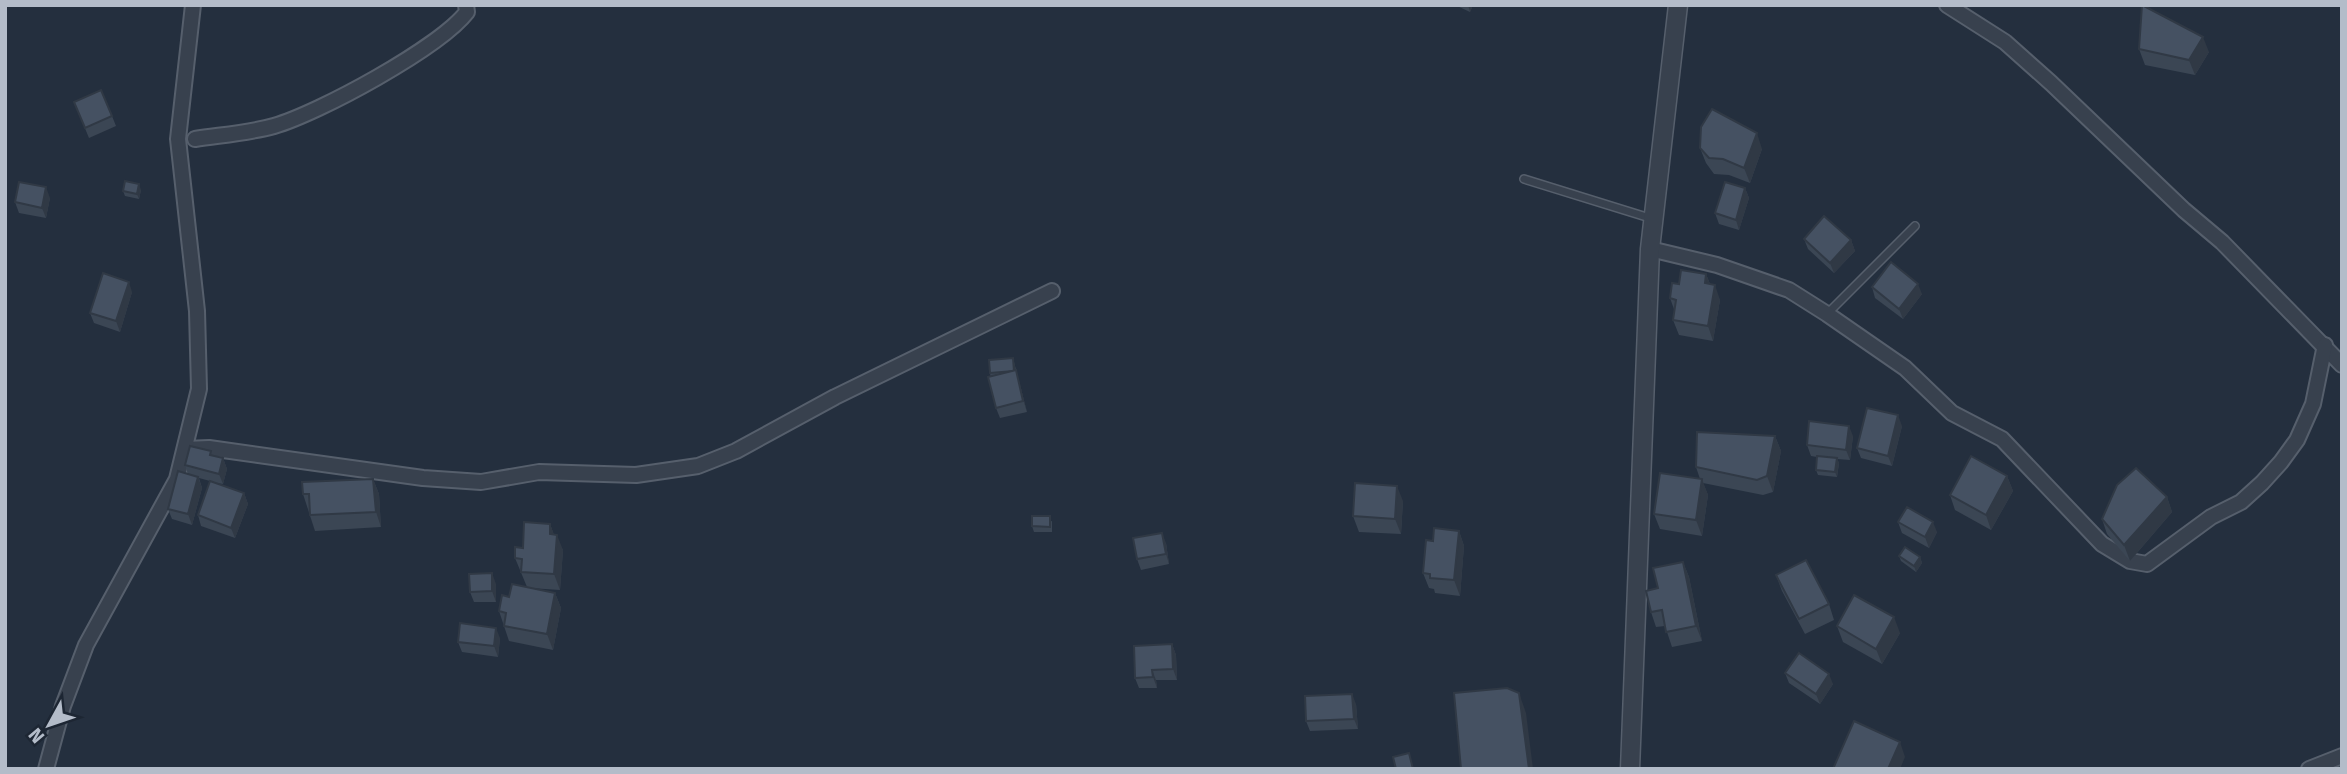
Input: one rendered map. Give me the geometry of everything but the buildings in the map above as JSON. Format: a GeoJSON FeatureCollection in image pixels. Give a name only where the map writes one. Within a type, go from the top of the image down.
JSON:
{"type":"FeatureCollection","features":[{"type":"Feature","properties":{"kind":"street"},"geometry":{"type":"LineString","coordinates":[[46,769],[63,706],[86,645],[177,479],[199,389],[197,324],[178,139],[193,5]]}},
{"type":"Feature","properties":{"kind":"street"},"geometry":{"type":"LineString","coordinates":[[195,139],[274,126],[316,110],[372,80],[456,26],[467,12],[466,5]]}},
{"type":"Feature","properties":{"kind":"street"},"geometry":{"type":"LineString","coordinates":[[1630,769],[1650,249],[1678,5]]}},
{"type":"Feature","properties":{"kind":"street"},"geometry":{"type":"LineString","coordinates":[[1947,5],[2005,42],[2051,83],[2184,210],[2222,242],[2342,365]]}},
{"type":"Feature","properties":{"kind":"street"},"geometry":{"type":"LineString","coordinates":[[1650,249],[1717,265],[1789,290],[1827,314],[1905,368],[1952,412],[2002,439],[2102,544],[2130,561],[2147,564],[2211,517],[2241,502],[2262,484],[2281,462],[2297,440],[2313,404],[2325,345]]}},
{"type":"Feature","properties":{"kind":"street"},"geometry":{"type":"LineString","coordinates":[[185,449],[222,450],[423,478],[481,482],[539,472],[636,475],[698,466],[736,451],[835,397],[1052,291]]}},
{"type":"Feature","properties":{"kind":"street"},"geometry":{"type":"LineString","coordinates":[[2309,769],[2342,756]]}},
{"type":"Feature","properties":{"kind":"lane"},"geometry":{"type":"LineString","coordinates":[[1524,179],[1653,219]]}},
{"type":"Feature","properties":{"kind":"lane"},"geometry":{"type":"LineString","coordinates":[[1827,314],[1915,226]]}}]}
